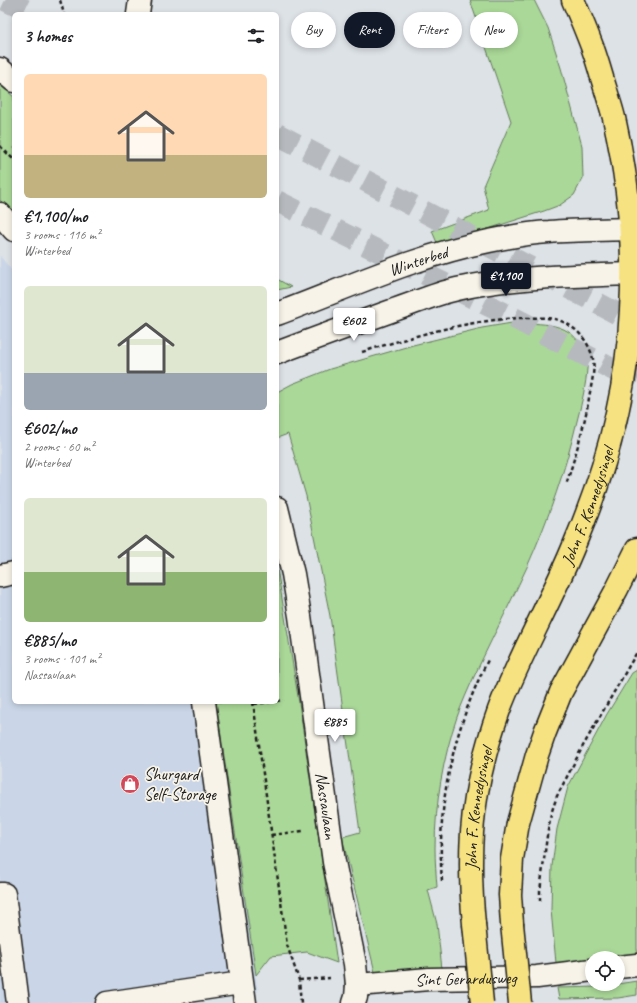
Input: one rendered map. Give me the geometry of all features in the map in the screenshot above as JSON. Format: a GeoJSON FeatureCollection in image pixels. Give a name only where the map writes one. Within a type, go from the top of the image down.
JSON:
{"type":"FeatureCollection","features":[{"type":"Feature","properties":{"kind":"main road","name":"John F. Kennedysingel"},"geometry":{"type":"LineString","coordinates":[[482,1003],[471,882],[472,834],[479,779],[488,744],[500,710],[513,678],[575,544],[601,476],[615,422],[623,380],[631,311],[634,273],[634,230],[614,118],[594,51],[573,0]]}},
{"type":"Feature","properties":{"kind":"main road"},"geometry":{"type":"LineString","coordinates":[[520,1003],[510,895],[512,859],[518,823],[543,737],[561,692],[617,590],[637,549]]}},
{"type":"Feature","properties":{"kind":"street"},"geometry":{"type":"LineString","coordinates":[[138,12],[140,0]]}},
{"type":"Feature","properties":{"kind":"street"},"geometry":{"type":"LineString","coordinates":[[0,69],[12,79]]}},
{"type":"Feature","properties":{"kind":"street"},"geometry":{"type":"LineString","coordinates":[[0,214],[12,228]]}},
{"type":"Feature","properties":{"kind":"street","name":"Winterbed"},"geometry":{"type":"LineString","coordinates":[[279,313],[357,282],[427,257],[469,246],[513,236],[548,232],[634,230]]}},
{"type":"Feature","properties":{"kind":"street"},"geometry":{"type":"LineString","coordinates":[[279,352],[379,315],[437,295],[457,290],[498,281],[522,278],[634,273]]}},
{"type":"Feature","properties":{"kind":"street","name":"Nassaulaan"},"geometry":{"type":"LineString","coordinates":[[279,516],[293,574],[300,616],[330,834],[340,894],[355,964],[355,994]]}},
{"type":"Feature","properties":{"kind":"street"},"geometry":{"type":"LineString","coordinates":[[0,576],[12,573]]}},
{"type":"Feature","properties":{"kind":"street"},"geometry":{"type":"LineString","coordinates":[[107,1003],[243,993],[204,704]]}},
{"type":"Feature","properties":{"kind":"street"},"geometry":{"type":"LineString","coordinates":[[0,894],[4,894],[18,1003]]}},
{"type":"Feature","properties":{"kind":"street"},"geometry":{"type":"LineString","coordinates":[[625,966],[637,965]]}},
{"type":"Feature","properties":{"kind":"street","name":"Sint Gerardusweg"},"geometry":{"type":"LineString","coordinates":[[355,994],[429,979],[537,976],[585,971]]}},
{"type":"Feature","properties":{"kind":"path"},"geometry":{"type":"LineString","coordinates":[[60,0],[63,12]]}},
{"type":"Feature","properties":{"kind":"path"},"geometry":{"type":"LineString","coordinates":[[0,146],[12,158]]}},
{"type":"Feature","properties":{"kind":"path"},"geometry":{"type":"LineString","coordinates":[[356,354],[436,331],[485,321],[549,318],[562,321],[570,325]]}},
{"type":"Feature","properties":{"kind":"path"},"geometry":{"type":"LineString","coordinates":[[540,904],[540,891],[547,836],[551,814],[557,796],[583,746],[637,654]]}},
{"type":"Feature","properties":{"kind":"path"},"geometry":{"type":"LineString","coordinates":[[253,704],[287,945],[299,980],[301,1003]]}},
{"type":"Feature","properties":{"kind":"path"},"geometry":{"type":"LineString","coordinates":[[272,835],[308,830]]}},
{"type":"Feature","properties":{"kind":"shaded area"},"geometry":{"type":"Polygon","coordinates":[[[0,256],[12,271],[12,704],[216,704],[258,992],[186,1003],[0,1003],[0,256]]]}},
{"type":"Feature","properties":{"kind":"green space"},"geometry":{"type":"Polygon","coordinates":[[[470,0],[534,0],[548,28],[561,68],[582,146],[583,178],[574,195],[560,205],[438,245],[432,231],[489,210],[483,186],[511,121],[486,48],[518,48],[518,12],[474,12],[470,0]]]}},
{"type":"Feature","properties":{"kind":"green space"},"geometry":{"type":"Polygon","coordinates":[[[0,85],[12,95],[12,213],[0,200],[0,85]]]}},
{"type":"Feature","properties":{"kind":"green space"},"geometry":{"type":"Polygon","coordinates":[[[279,280],[291,287],[279,290],[279,280]]]}},
{"type":"Feature","properties":{"kind":"green space"},"geometry":{"type":"Polygon","coordinates":[[[512,323],[534,323],[564,329],[579,342],[585,355],[587,363],[586,381],[573,436],[543,530],[465,697],[452,733],[444,765],[438,798],[435,831],[437,887],[428,890],[437,924],[442,969],[375,972],[342,837],[360,832],[330,616],[306,496],[288,434],[279,437],[279,391],[292,384],[330,369],[413,345],[482,328],[512,323]]]}},
{"type":"Feature","properties":{"kind":"green space"},"geometry":{"type":"Polygon","coordinates":[[[279,580],[299,703],[337,963],[307,952],[271,956],[256,975],[216,704],[279,704],[279,580]]]}},
{"type":"Feature","properties":{"kind":"green space"},"geometry":{"type":"Polygon","coordinates":[[[637,670],[637,955],[625,957],[625,951],[585,951],[585,961],[556,963],[551,910],[552,866],[557,829],[568,787],[607,714],[632,673],[637,670]]]}},
{"type":"Feature","properties":{"kind":"green space"},"geometry":{"type":"Polygon","coordinates":[[[637,981],[637,995],[618,998],[559,999],[557,988],[585,987],[585,991],[625,991],[625,983],[637,981]]]}},
{"type":"Feature","properties":{"kind":"tunnel"},"geometry":{"type":"LineString","coordinates":[[5,0],[30,12]]}},
{"type":"Feature","properties":{"kind":"tunnel"},"geometry":{"type":"LineString","coordinates":[[279,135],[637,324]]}},
{"type":"Feature","properties":{"kind":"tunnel"},"geometry":{"type":"LineString","coordinates":[[279,202],[518,320],[637,382]]}},
{"type":"Feature","properties":{"kind":"place","name":"Shurgard Self-Storage"},"geometry":{"type":"Point","coordinates":[130,784]}}]}
